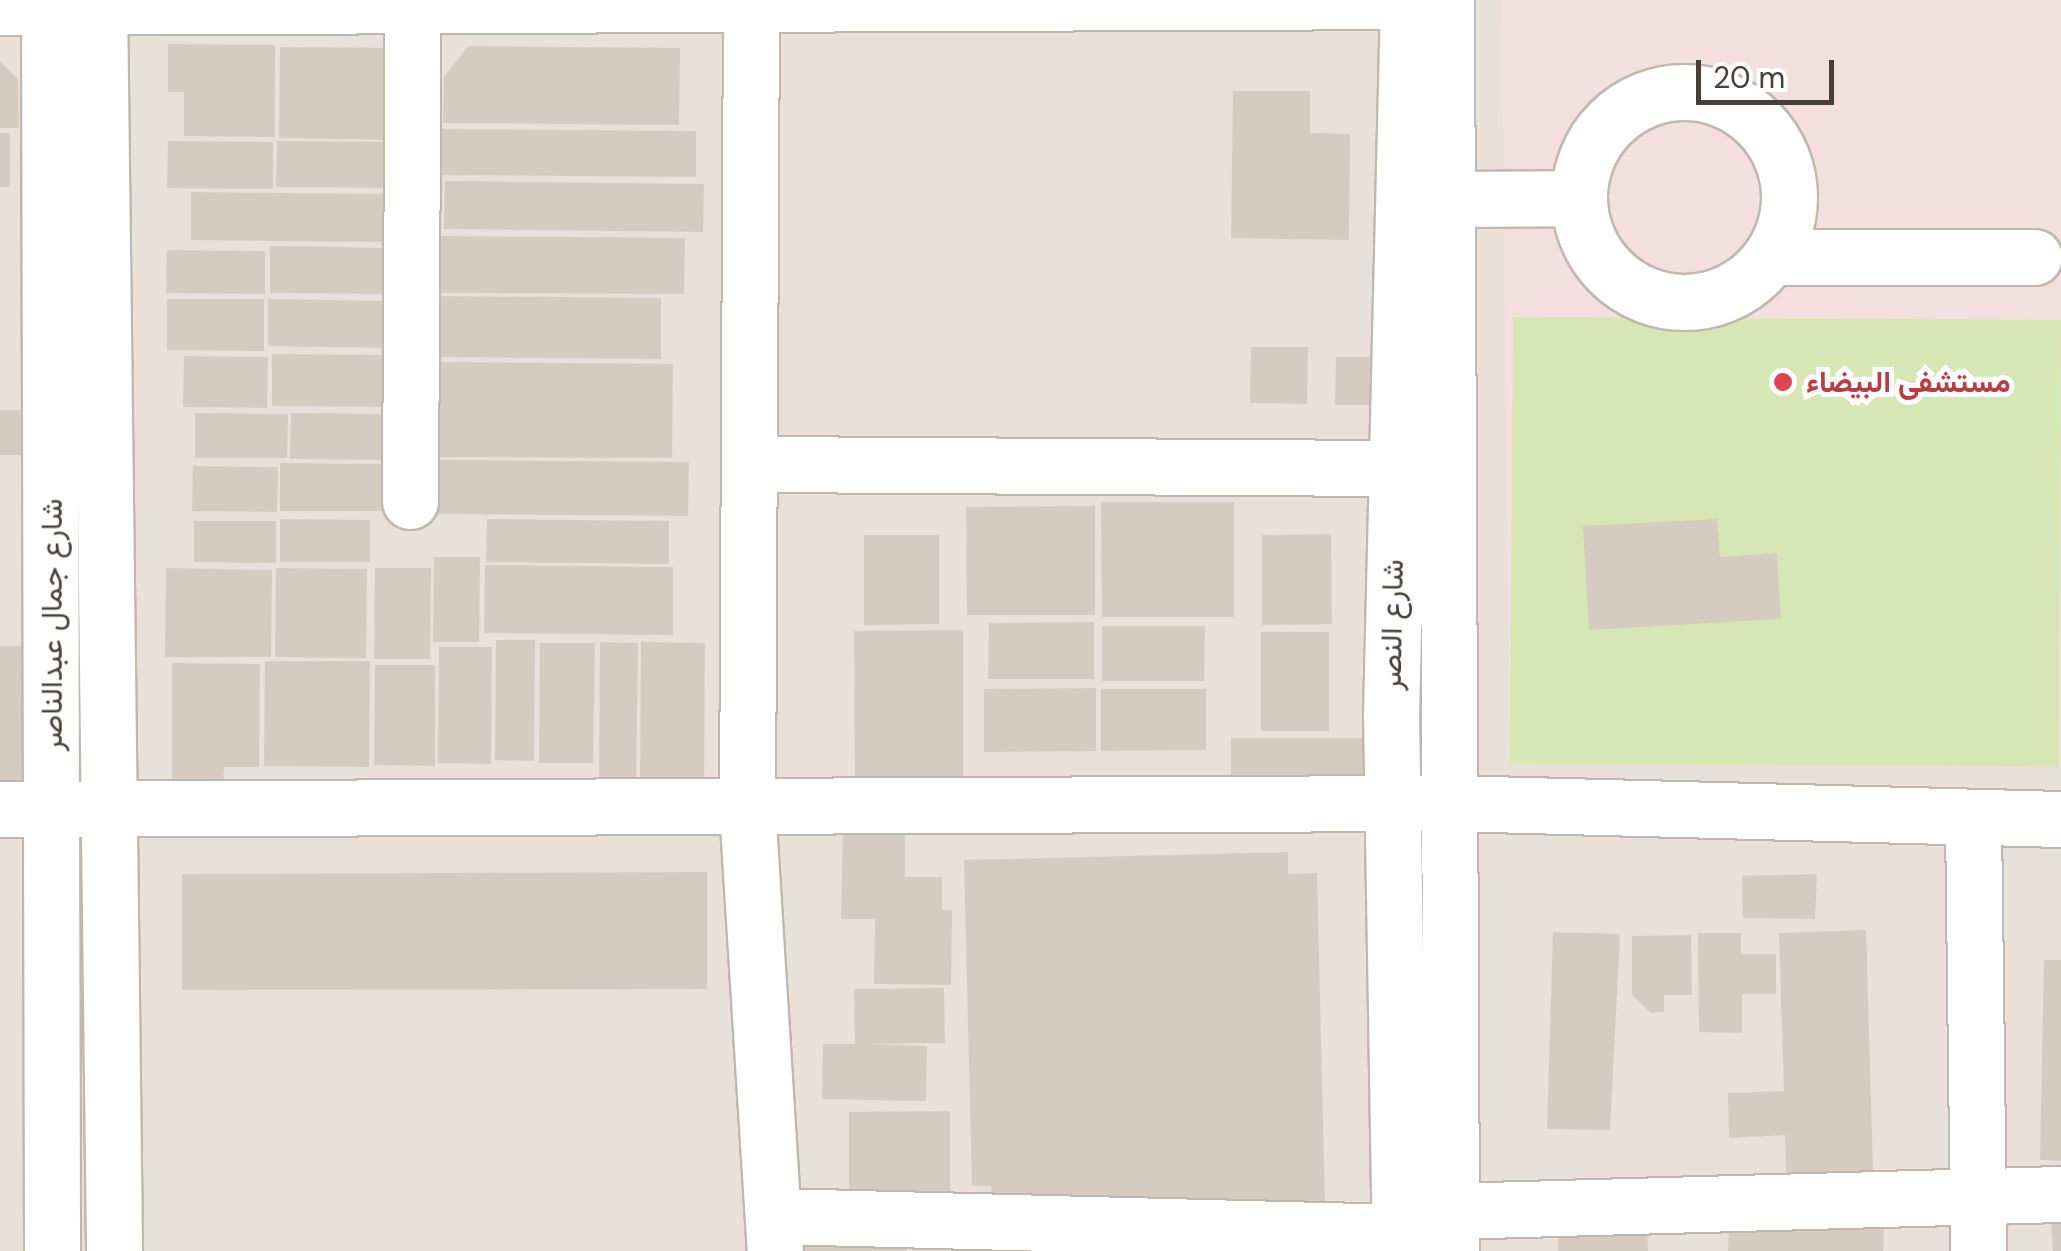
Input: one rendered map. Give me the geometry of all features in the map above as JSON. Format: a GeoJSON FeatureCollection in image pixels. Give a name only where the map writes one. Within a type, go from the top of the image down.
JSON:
{"type":"FeatureCollection","features":[{"type":"Feature","properties":{"kind":"street"},"geometry":{"type":"LineString","coordinates":[[751,0],[756,464],[747,808],[776,1234],[1400,1242]]}},
{"type":"Feature","properties":{"kind":"street","name":"شارع النصر"},"geometry":{"type":"LineString","coordinates":[[1408,0],[1450,804],[1451,1231]]}},
{"type":"Feature","properties":{"kind":"street"},"geometry":{"type":"LineString","coordinates":[[114,1251],[113,803],[60,3],[1408,0]]}},
{"type":"Feature","properties":{"kind":"street","name":"شارع النصر"},"geometry":{"type":"LineString","coordinates":[[1400,1242],[1392,804],[1396,468],[1420,277],[1444,199],[1446,0]]}},
{"type":"Feature","properties":{"kind":"street","name":"شارع جمال عبدالناصر"},"geometry":{"type":"LineString","coordinates":[[52,1251],[26,808],[60,3]]}},
{"type":"Feature","properties":{"kind":"street"},"geometry":{"type":"LineString","coordinates":[[410,501],[413,3]]}},
{"type":"Feature","properties":{"kind":"street"},"geometry":{"type":"LineString","coordinates":[[1665,91],[1715,94],[1758,119],[1785,161],[1790,210],[1773,257],[1732,293],[1680,304],[1628,288],[1590,250],[1576,198],[1588,150],[1619,111],[1665,91]]}},
{"type":"Feature","properties":{"kind":"street"},"geometry":{"type":"LineString","coordinates":[[1444,199],[1576,198]]}},
{"type":"Feature","properties":{"kind":"street"},"geometry":{"type":"LineString","coordinates":[[1773,257],[2034,257]]}},
{"type":"Feature","properties":{"kind":"street"},"geometry":{"type":"LineString","coordinates":[[756,464],[1396,468]]}},
{"type":"Feature","properties":{"kind":"street"},"geometry":{"type":"LineString","coordinates":[[26,808],[113,803],[747,808],[1450,804],[2061,818]]}},
{"type":"Feature","properties":{"kind":"street"},"geometry":{"type":"LineString","coordinates":[[1973,818],[1978,1251]]}},
{"type":"Feature","properties":{"kind":"street"},"geometry":{"type":"LineString","coordinates":[[1451,1231],[2061,1194]]}},
{"type":"Feature","properties":{"kind":"shaded area"},"geometry":{"type":"Polygon","coordinates":[[[0,0],[2061,0],[2061,1251],[0,1251],[0,0]]]}},
{"type":"Feature","properties":{"kind":"shaded area","name":"مستشفى البيضاء"},"geometry":{"type":"Polygon","coordinates":[[[1501,0],[2061,0],[2061,767],[1510,764],[1501,0]]]}},
{"type":"Feature","properties":{"kind":"green space"},"geometry":{"type":"Polygon","coordinates":[[[1513,317],[2061,320],[2059,767],[1510,764],[1513,317]]]}},
{"type":"Feature","properties":{"kind":"building"},"geometry":{"type":"Polygon","coordinates":[[[168,44],[275,45],[275,137],[184,136],[184,92],[168,92],[168,44]]]}},
{"type":"Feature","properties":{"kind":"building"},"geometry":{"type":"Polygon","coordinates":[[[468,46],[680,48],[679,125],[443,123],[444,77],[468,46]]]}},
{"type":"Feature","properties":{"kind":"building"},"geometry":{"type":"Polygon","coordinates":[[[280,47],[393,48],[392,140],[279,138],[280,47]]]}},
{"type":"Feature","properties":{"kind":"building"},"geometry":{"type":"Polygon","coordinates":[[[0,61],[18,79],[19,128],[0,128],[0,61]]]}},
{"type":"Feature","properties":{"kind":"building"},"geometry":{"type":"Polygon","coordinates":[[[1233,91],[1310,91],[1310,133],[1350,134],[1349,240],[1231,238],[1233,91]]]}},
{"type":"Feature","properties":{"kind":"building"},"geometry":{"type":"Polygon","coordinates":[[[440,129],[696,131],[696,177],[439,175],[440,129]]]}},
{"type":"Feature","properties":{"kind":"building"},"geometry":{"type":"Polygon","coordinates":[[[0,133],[10,133],[10,187],[0,187],[0,133]]]}},
{"type":"Feature","properties":{"kind":"building"},"geometry":{"type":"Polygon","coordinates":[[[168,141],[273,142],[273,189],[167,188],[168,141]]]}},
{"type":"Feature","properties":{"kind":"building"},"geometry":{"type":"Polygon","coordinates":[[[277,141],[391,142],[391,188],[276,187],[277,141]]]}},
{"type":"Feature","properties":{"kind":"building"},"geometry":{"type":"Polygon","coordinates":[[[445,181],[704,184],[703,232],[444,229],[445,181]]]}},
{"type":"Feature","properties":{"kind":"building"},"geometry":{"type":"Polygon","coordinates":[[[191,192],[390,194],[390,242],[191,240],[191,192]]]}},
{"type":"Feature","properties":{"kind":"building"},"geometry":{"type":"Polygon","coordinates":[[[439,236],[685,238],[684,294],[439,293],[439,236]]]}},
{"type":"Feature","properties":{"kind":"building"},"geometry":{"type":"Polygon","coordinates":[[[270,246],[389,248],[389,294],[270,293],[270,246]]]}},
{"type":"Feature","properties":{"kind":"building"},"geometry":{"type":"Polygon","coordinates":[[[167,250],[265,251],[265,294],[166,293],[167,250]]]}},
{"type":"Feature","properties":{"kind":"building"},"geometry":{"type":"Polygon","coordinates":[[[439,296],[661,298],[661,359],[438,357],[439,296]]]}},
{"type":"Feature","properties":{"kind":"building"},"geometry":{"type":"Polygon","coordinates":[[[167,299],[264,299],[264,351],[167,350],[167,299]]]}},
{"type":"Feature","properties":{"kind":"building"},"geometry":{"type":"Polygon","coordinates":[[[268,299],[390,301],[390,348],[268,346],[268,299]]]}},
{"type":"Feature","properties":{"kind":"building"},"geometry":{"type":"Polygon","coordinates":[[[1251,347],[1308,347],[1307,404],[1250,403],[1251,347]]]}},
{"type":"Feature","properties":{"kind":"building"},"geometry":{"type":"Polygon","coordinates":[[[272,354],[392,355],[391,407],[272,406],[272,354]]]}},
{"type":"Feature","properties":{"kind":"building"},"geometry":{"type":"Polygon","coordinates":[[[184,356],[268,357],[267,408],[183,407],[184,356]]]}},
{"type":"Feature","properties":{"kind":"building"},"geometry":{"type":"Polygon","coordinates":[[[1336,357],[1372,357],[1370,405],[1335,405],[1336,357]]]}},
{"type":"Feature","properties":{"kind":"building"},"geometry":{"type":"Polygon","coordinates":[[[439,362],[673,364],[672,458],[438,457],[439,362]]]}},
{"type":"Feature","properties":{"kind":"building"},"geometry":{"type":"Polygon","coordinates":[[[0,410],[25,410],[25,455],[0,455],[0,410]]]}},
{"type":"Feature","properties":{"kind":"building"},"geometry":{"type":"Polygon","coordinates":[[[195,413],[288,414],[287,458],[195,458],[195,413]]]}},
{"type":"Feature","properties":{"kind":"building"},"geometry":{"type":"Polygon","coordinates":[[[291,413],[387,414],[387,460],[290,459],[291,413]]]}},
{"type":"Feature","properties":{"kind":"building"},"geometry":{"type":"Polygon","coordinates":[[[435,460],[689,462],[688,516],[434,514],[435,460]]]}},
{"type":"Feature","properties":{"kind":"building"},"geometry":{"type":"Polygon","coordinates":[[[280,463],[387,464],[386,511],[280,511],[280,463]]]}},
{"type":"Feature","properties":{"kind":"building"},"geometry":{"type":"Polygon","coordinates":[[[193,466],[278,467],[277,512],[192,511],[193,466]]]}},
{"type":"Feature","properties":{"kind":"building"},"geometry":{"type":"Polygon","coordinates":[[[1101,502],[1234,502],[1234,617],[1102,617],[1101,502]]]}},
{"type":"Feature","properties":{"kind":"building"},"geometry":{"type":"Polygon","coordinates":[[[1095,506],[1095,615],[967,615],[966,507],[1095,506]]]}},
{"type":"Feature","properties":{"kind":"building"},"geometry":{"type":"Polygon","coordinates":[[[280,519],[370,520],[370,562],[280,562],[280,519]]]}},
{"type":"Feature","properties":{"kind":"building"},"geometry":{"type":"Polygon","coordinates":[[[487,519],[669,521],[669,564],[486,562],[487,519]]]}},
{"type":"Feature","properties":{"kind":"building"},"geometry":{"type":"Polygon","coordinates":[[[1717,519],[1720,557],[1777,553],[1781,619],[1589,630],[1583,526],[1717,519]]]}},
{"type":"Feature","properties":{"kind":"building"},"geometry":{"type":"Polygon","coordinates":[[[194,521],[276,521],[276,563],[194,562],[194,521]]]}},
{"type":"Feature","properties":{"kind":"building"},"geometry":{"type":"Polygon","coordinates":[[[1331,534],[1332,624],[1262,625],[1262,535],[1331,534]]]}},
{"type":"Feature","properties":{"kind":"building"},"geometry":{"type":"Polygon","coordinates":[[[864,535],[939,535],[939,624],[864,625],[864,535]]]}},
{"type":"Feature","properties":{"kind":"building"},"geometry":{"type":"Polygon","coordinates":[[[434,557],[480,557],[479,642],[433,642],[434,557]]]}},
{"type":"Feature","properties":{"kind":"building"},"geometry":{"type":"Polygon","coordinates":[[[485,565],[673,567],[673,635],[484,633],[485,565]]]}},
{"type":"Feature","properties":{"kind":"building"},"geometry":{"type":"Polygon","coordinates":[[[166,568],[272,570],[271,657],[165,657],[166,568]]]}},
{"type":"Feature","properties":{"kind":"building"},"geometry":{"type":"Polygon","coordinates":[[[276,568],[367,569],[366,658],[275,657],[276,568]]]}},
{"type":"Feature","properties":{"kind":"building"},"geometry":{"type":"Polygon","coordinates":[[[375,568],[431,568],[430,659],[374,659],[375,568]]]}},
{"type":"Feature","properties":{"kind":"building"},"geometry":{"type":"Polygon","coordinates":[[[1094,622],[1094,679],[988,679],[989,623],[1094,622]]]}},
{"type":"Feature","properties":{"kind":"building"},"geometry":{"type":"Polygon","coordinates":[[[1102,626],[1205,626],[1204,681],[1102,681],[1102,626]]]}},
{"type":"Feature","properties":{"kind":"building"},"geometry":{"type":"Polygon","coordinates":[[[963,630],[963,778],[855,779],[854,631],[963,630]]]}},
{"type":"Feature","properties":{"kind":"building"},"geometry":{"type":"Polygon","coordinates":[[[1261,632],[1329,632],[1329,731],[1261,731],[1261,632]]]}},
{"type":"Feature","properties":{"kind":"building"},"geometry":{"type":"Polygon","coordinates":[[[496,640],[535,640],[534,761],[495,760],[496,640]]]}},
{"type":"Feature","properties":{"kind":"building"},"geometry":{"type":"Polygon","coordinates":[[[600,642],[638,643],[636,786],[599,786],[600,642]]]}},
{"type":"Feature","properties":{"kind":"building"},"geometry":{"type":"Polygon","coordinates":[[[641,642],[705,643],[704,789],[640,788],[641,642]]]}},
{"type":"Feature","properties":{"kind":"building"},"geometry":{"type":"Polygon","coordinates":[[[540,643],[595,643],[593,763],[539,763],[540,643]]]}},
{"type":"Feature","properties":{"kind":"building"},"geometry":{"type":"Polygon","coordinates":[[[0,646],[22,646],[23,788],[0,788],[0,646]]]}},
{"type":"Feature","properties":{"kind":"building"},"geometry":{"type":"Polygon","coordinates":[[[439,647],[492,647],[491,764],[438,763],[439,647]]]}},
{"type":"Feature","properties":{"kind":"building"},"geometry":{"type":"Polygon","coordinates":[[[265,661],[370,661],[369,767],[264,766],[265,661]]]}},
{"type":"Feature","properties":{"kind":"building"},"geometry":{"type":"Polygon","coordinates":[[[172,663],[260,664],[259,767],[224,767],[223,787],[172,786],[172,663]]]}},
{"type":"Feature","properties":{"kind":"building"},"geometry":{"type":"Polygon","coordinates":[[[375,665],[435,665],[435,766],[374,765],[375,665]]]}},
{"type":"Feature","properties":{"kind":"building"},"geometry":{"type":"Polygon","coordinates":[[[1096,688],[1096,751],[984,752],[984,689],[1096,688]]]}},
{"type":"Feature","properties":{"kind":"building"},"geometry":{"type":"Polygon","coordinates":[[[1101,689],[1206,689],[1206,750],[1101,751],[1101,689]]]}},
{"type":"Feature","properties":{"kind":"building"},"geometry":{"type":"Polygon","coordinates":[[[1231,738],[1366,738],[1366,787],[1231,787],[1231,738]]]}},
{"type":"Feature","properties":{"kind":"building"},"geometry":{"type":"Polygon","coordinates":[[[843,831],[905,832],[905,877],[942,877],[942,910],[952,910],[951,985],[874,984],[875,919],[841,919],[843,831]]]}},
{"type":"Feature","properties":{"kind":"building"},"geometry":{"type":"Polygon","coordinates":[[[1288,852],[1288,874],[1317,873],[1325,1205],[992,1213],[991,1186],[972,1186],[964,860],[1288,852]]]}},
{"type":"Feature","properties":{"kind":"building"},"geometry":{"type":"Polygon","coordinates":[[[707,872],[707,989],[182,990],[182,874],[707,872]]]}},
{"type":"Feature","properties":{"kind":"building"},"geometry":{"type":"Polygon","coordinates":[[[1817,874],[1815,919],[1743,918],[1742,876],[1817,874]]]}},
{"type":"Feature","properties":{"kind":"building"},"geometry":{"type":"Polygon","coordinates":[[[1866,930],[1873,1171],[1786,1174],[1785,1135],[1729,1138],[1728,1093],[1784,1091],[1779,933],[1866,930]]]}},
{"type":"Feature","properties":{"kind":"building"},"geometry":{"type":"Polygon","coordinates":[[[1553,932],[1620,934],[1610,1130],[1547,1129],[1553,932]]]}},
{"type":"Feature","properties":{"kind":"building"},"geometry":{"type":"Polygon","coordinates":[[[1698,933],[1741,933],[1741,954],[1776,954],[1776,994],[1742,994],[1742,1033],[1699,1032],[1698,933]]]}},
{"type":"Feature","properties":{"kind":"building"},"geometry":{"type":"Polygon","coordinates":[[[1691,935],[1692,995],[1664,995],[1664,1012],[1651,1013],[1632,995],[1632,936],[1691,935]]]}},
{"type":"Feature","properties":{"kind":"building"},"geometry":{"type":"Polygon","coordinates":[[[2044,960],[2061,960],[2061,1161],[2040,1160],[2044,960]]]}},
{"type":"Feature","properties":{"kind":"building"},"geometry":{"type":"Polygon","coordinates":[[[944,988],[945,1043],[863,1044],[927,1046],[926,1101],[822,1099],[823,1044],[855,1044],[854,989],[944,988]]]}},
{"type":"Feature","properties":{"kind":"building"},"geometry":{"type":"Polygon","coordinates":[[[950,1111],[950,1194],[849,1195],[849,1112],[950,1111]]]}},
{"type":"Feature","properties":{"kind":"building"},"geometry":{"type":"Polygon","coordinates":[[[2050,1202],[2061,1203],[2061,1251],[2053,1251],[2050,1202]]]}},
{"type":"Feature","properties":{"kind":"building"},"geometry":{"type":"Polygon","coordinates":[[[1647,1224],[1648,1251],[1558,1251],[1558,1226],[1647,1224]]]}},
{"type":"Feature","properties":{"kind":"building"},"geometry":{"type":"Polygon","coordinates":[[[906,1225],[907,1251],[784,1251],[783,1229],[906,1225]]]}},
{"type":"Feature","properties":{"kind":"building"},"geometry":{"type":"Polygon","coordinates":[[[1729,1225],[1884,1229],[1883,1251],[1728,1251],[1729,1225]]]}},
{"type":"Feature","properties":{"kind":"place","name":"مستشفى البيضاء"},"geometry":{"type":"Point","coordinates":[1783,382]}}]}
